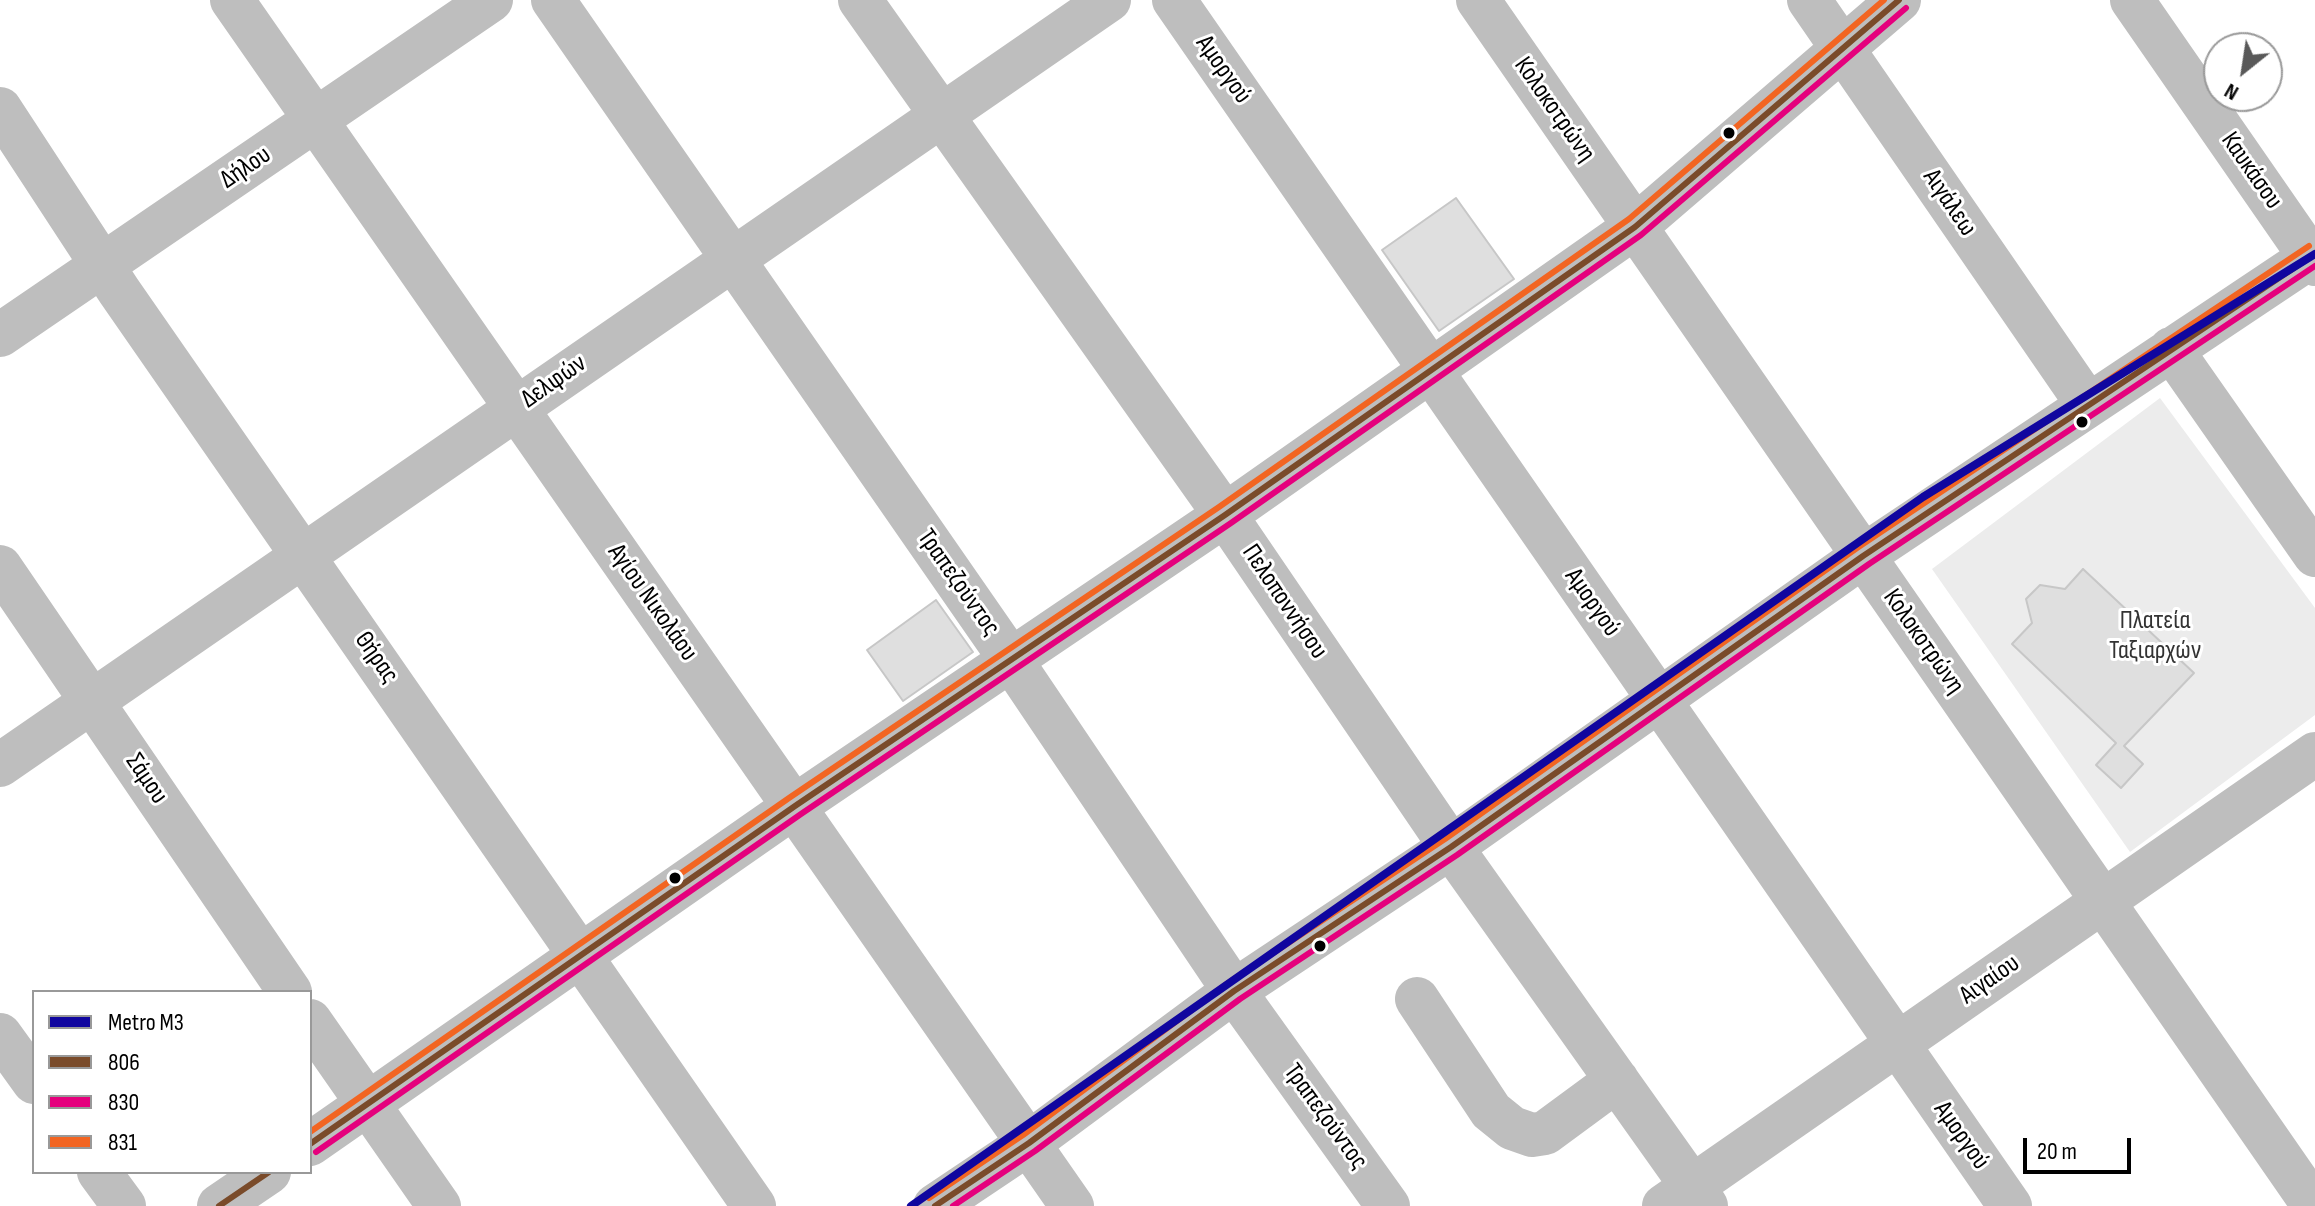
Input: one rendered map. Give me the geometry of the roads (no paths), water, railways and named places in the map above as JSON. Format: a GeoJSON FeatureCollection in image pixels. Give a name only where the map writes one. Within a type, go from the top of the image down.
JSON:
{"type":"FeatureCollection","features":[{"type":"Feature","properties":{"kind":"street","name":"Αγίου Νικολάου"},"geometry":{"type":"LineString","coordinates":[[232,0],[1072,1206]]}},
{"type":"Feature","properties":{"kind":"street","name":"Δήλου"},"geometry":{"type":"LineString","coordinates":[[0,335],[491,0]]}},
{"type":"Feature","properties":{"kind":"street","name":"Τραπεζούντος"},"geometry":{"type":"LineString","coordinates":[[553,0],[1011,660],[1234,991],[1388,1206]]}},
{"type":"Feature","properties":{"kind":"street","name":"Πελοποννήσου"},"geometry":{"type":"LineString","coordinates":[[860,0],[1225,515],[1451,847],[1617,1080],[1688,1199]]}},
{"type":"Feature","properties":{"kind":"street","name":"Δελφών"},"geometry":{"type":"LineString","coordinates":[[0,765],[1109,0]]}},
{"type":"Feature","properties":{"kind":"street","name":"Αμοργού"},"geometry":{"type":"LineString","coordinates":[[1174,0],[2010,1206]]}},
{"type":"Feature","properties":{"kind":"street","name":"Κολοκοτρώνη"},"geometry":{"type":"LineString","coordinates":[[1478,0],[2314,1206]]}},
{"type":"Feature","properties":{"kind":"street","name":"Αιγάλεω"},"geometry":{"type":"LineString","coordinates":[[1809,0],[2088,405]]}},
{"type":"Feature","properties":{"kind":"street"},"geometry":{"type":"LineString","coordinates":[[312,1143],[795,806],[1225,515],[1635,227],[1844,51],[1899,0]]}},
{"type":"Feature","properties":{"kind":"street","name":"Καυκάσου"},"geometry":{"type":"LineString","coordinates":[[2132,0],[2313,258]]}},
{"type":"Feature","properties":{"kind":"street","name":"Θήρας"},"geometry":{"type":"LineString","coordinates":[[0,109],[102,266],[754,1206]]}},
{"type":"Feature","properties":{"kind":"street"},"geometry":{"type":"LineString","coordinates":[[935,1206],[1029,1143],[1234,991],[1451,847],[1863,556],[2171,349],[2313,258]]}},
{"type":"Feature","properties":{"kind":"street"},"geometry":{"type":"LineString","coordinates":[[2171,349],[2315,555]]}},
{"type":"Feature","properties":{"kind":"street","name":"Σάμου"},"geometry":{"type":"LineString","coordinates":[[0,567],[289,990]]}},
{"type":"Feature","properties":{"kind":"street","name":"Αιγαίου"},"geometry":{"type":"LineString","coordinates":[[1688,1199],[1897,1044],[2315,754]]}},
{"type":"Feature","properties":{"kind":"street"},"geometry":{"type":"LineString","coordinates":[[1417,999],[1491,1111],[1512,1128],[1532,1135],[1545,1133],[1617,1080]]}},
{"type":"Feature","properties":{"kind":"street"},"geometry":{"type":"LineString","coordinates":[[312,1024],[439,1206]]}},
{"type":"Feature","properties":{"kind":"street"},"geometry":{"type":"LineString","coordinates":[[0,1035],[32,1079]]}},
{"type":"Feature","properties":{"kind":"street"},"geometry":{"type":"LineString","coordinates":[[100,1174],[124,1206]]}},
{"type":"Feature","properties":{"kind":"street"},"geometry":{"type":"LineString","coordinates":[[219,1206],[266,1174]]}},
{"type":"Feature","properties":{"kind":"metro line","name":"Μ3"},"geometry":{"type":"LineString","coordinates":[[911,1206],[1923,497],[2315,254]]}},
{"type":"Feature","properties":{"kind":"park label","name":"Πλατεία Ταξιαρχών"},"geometry":{"type":"Point","coordinates":[2155,636]}}]}
